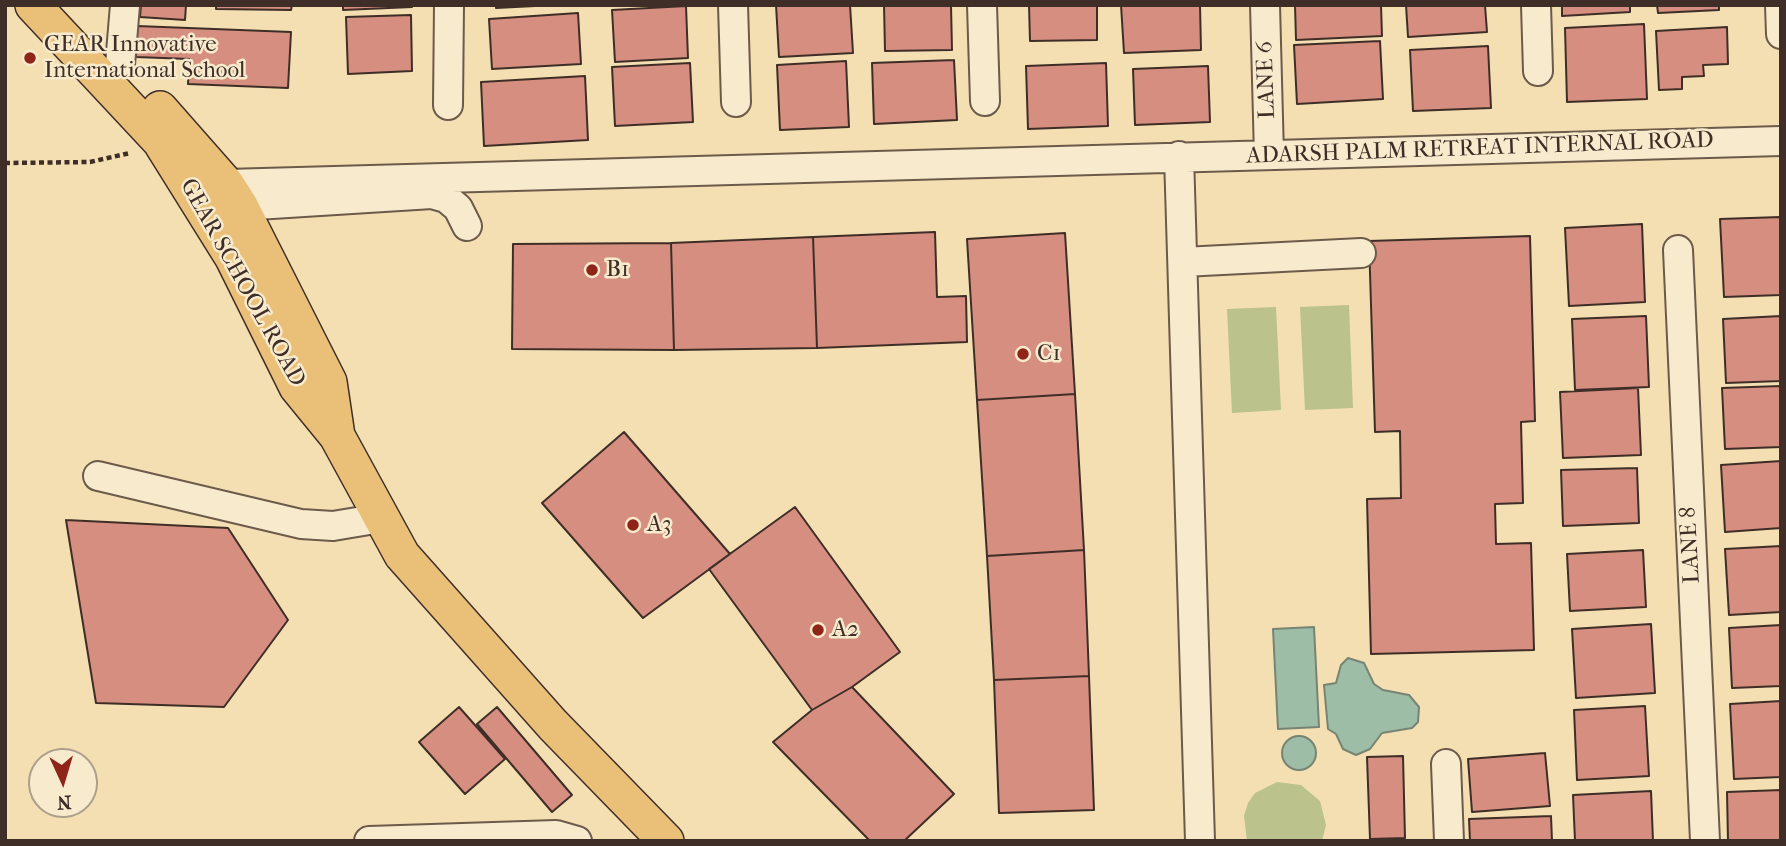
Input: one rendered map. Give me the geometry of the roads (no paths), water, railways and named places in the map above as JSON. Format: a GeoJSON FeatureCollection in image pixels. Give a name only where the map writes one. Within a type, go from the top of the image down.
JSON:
{"type":"FeatureCollection","features":[{"type":"Feature","properties":{"kind":"main road","name":"GEAR SCHOOL ROAD"},"geometry":{"type":"LineString","coordinates":[[33,5],[178,153],[233,195],[329,382],[337,436]]}},
{"type":"Feature","properties":{"kind":"main road","name":"GEAR SCHOOL ROAD"},"geometry":{"type":"LineString","coordinates":[[62,5],[120,65],[178,153],[297,387],[337,436],[401,555],[659,839]]}},
{"type":"Feature","properties":{"kind":"street"},"geometry":{"type":"LineString","coordinates":[[120,65],[125,5]]}},
{"type":"Feature","properties":{"kind":"street"},"geometry":{"type":"LineString","coordinates":[[448,105],[449,5]]}},
{"type":"Feature","properties":{"kind":"street"},"geometry":{"type":"LineString","coordinates":[[733,5],[736,102]]}},
{"type":"Feature","properties":{"kind":"street"},"geometry":{"type":"LineString","coordinates":[[982,5],[985,101]]}},
{"type":"Feature","properties":{"kind":"street","name":"LANE 6"},"geometry":{"type":"LineString","coordinates":[[1265,5],[1269,155]]}},
{"type":"Feature","properties":{"kind":"street"},"geometry":{"type":"LineString","coordinates":[[1536,5],[1538,71]]}},
{"type":"Feature","properties":{"kind":"street"},"geometry":{"type":"LineString","coordinates":[[1780,5],[1781,34]]}},
{"type":"Feature","properties":{"kind":"street","name":"ADARSH PALM RETREAT INTERNAL ROAD"},"geometry":{"type":"LineString","coordinates":[[233,195],[1129,157],[1781,141]]}},
{"type":"Feature","properties":{"kind":"street"},"geometry":{"type":"LineString","coordinates":[[1179,156],[1200,841]]}},
{"type":"Feature","properties":{"kind":"street"},"geometry":{"type":"LineString","coordinates":[[233,195],[432,194],[446,198],[458,208],[467,226]]}},
{"type":"Feature","properties":{"kind":"street","name":"LANE 8"},"geometry":{"type":"LineString","coordinates":[[1678,250],[1704,841]]}},
{"type":"Feature","properties":{"kind":"street"},"geometry":{"type":"LineString","coordinates":[[1183,262],[1361,253]]}},
{"type":"Feature","properties":{"kind":"street"},"geometry":{"type":"LineString","coordinates":[[99,476],[300,524],[333,526],[381,518]]}},
{"type":"Feature","properties":{"kind":"street"},"geometry":{"type":"LineString","coordinates":[[1446,764],[1449,841]]}},
{"type":"Feature","properties":{"kind":"street"},"geometry":{"type":"LineString","coordinates":[[369,841],[556,835],[577,841]]}},
{"type":"Feature","properties":{"kind":"place","name":"GEAR Innovative International School"},"geometry":{"type":"Point","coordinates":[30,58]}},
{"type":"Feature","properties":{"kind":"place","name":"B1"},"geometry":{"type":"Point","coordinates":[592,270]}},
{"type":"Feature","properties":{"kind":"place","name":"C1"},"geometry":{"type":"Point","coordinates":[1023,354]}},
{"type":"Feature","properties":{"kind":"place","name":"A3"},"geometry":{"type":"Point","coordinates":[633,525]}},
{"type":"Feature","properties":{"kind":"place","name":"A2"},"geometry":{"type":"Point","coordinates":[818,630]}}]}
